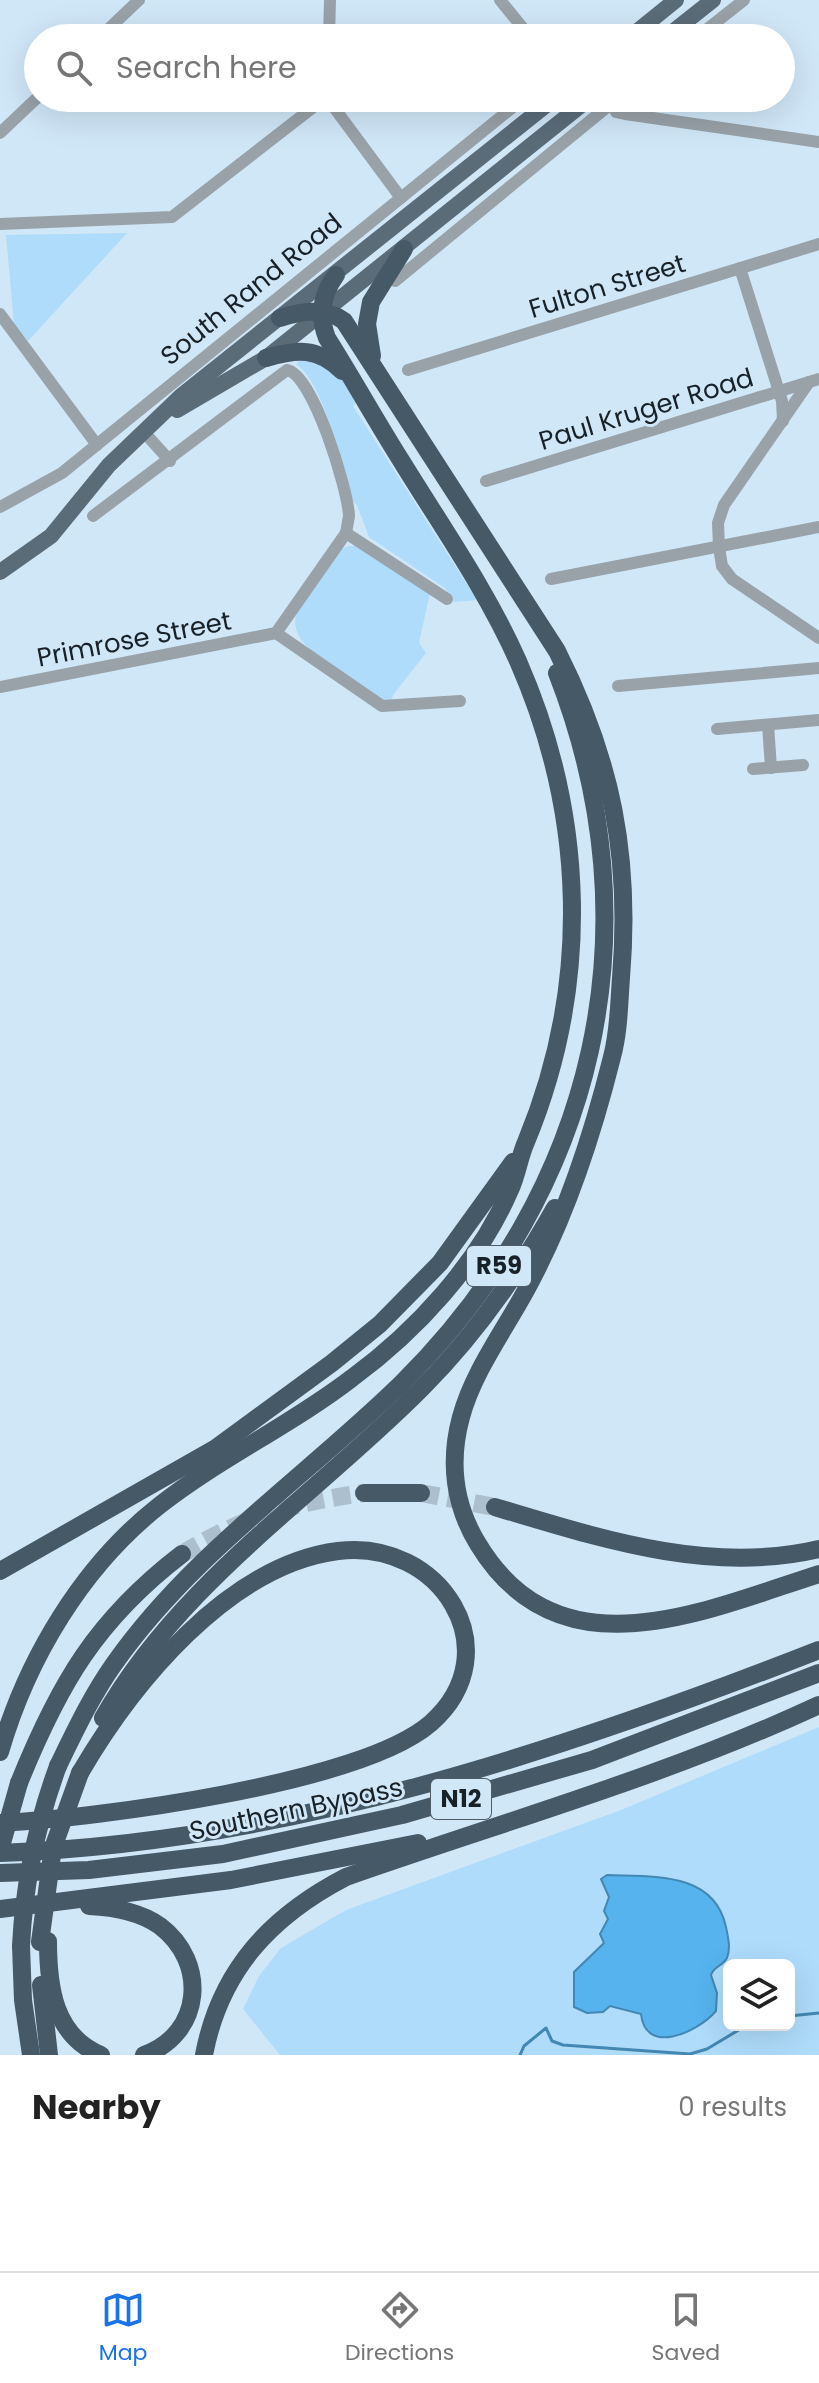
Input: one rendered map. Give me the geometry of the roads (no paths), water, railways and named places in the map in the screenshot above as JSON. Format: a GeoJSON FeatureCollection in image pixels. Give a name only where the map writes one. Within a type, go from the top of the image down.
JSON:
{"type":"FeatureCollection","features":[{"type":"Feature","properties":{"kind":"highway"},"geometry":{"type":"LineString","coordinates":[[376,371],[368,335],[371,302],[404,249]]}},
{"type":"Feature","properties":{"kind":"highway"},"geometry":{"type":"LineString","coordinates":[[336,275],[324,293],[322,313],[327,338],[356,385]]}},
{"type":"Feature","properties":{"kind":"highway"},"geometry":{"type":"LineString","coordinates":[[280,318],[306,311],[344,321],[376,371]]}},
{"type":"Feature","properties":{"kind":"highway"},"geometry":{"type":"LineString","coordinates":[[266,358],[293,351],[315,352],[333,363],[356,385]]}},
{"type":"Feature","properties":{"kind":"highway","name":"R59"},"geometry":{"type":"LineString","coordinates":[[31,2055],[23,2000],[21,1946],[23,1902],[31,1851],[58,1766],[100,1687],[149,1619],[203,1562],[335,1446],[462,1318],[502,1263],[548,1178],[592,1052],[599,1017],[606,920],[604,871],[585,757],[539,625],[463,500],[376,371]]}},
{"type":"Feature","properties":{"kind":"highway","name":"R59"},"geometry":{"type":"LineString","coordinates":[[0,1752],[21,1689],[39,1654],[72,1602],[118,1544],[160,1505],[351,1380],[413,1326],[481,1241],[510,1190],[537,1116],[566,1006],[574,909],[566,816],[541,720],[517,660],[476,581],[356,385]]}},
{"type":"Feature","properties":{"kind":"highway"},"geometry":{"type":"LineString","coordinates":[[539,625],[557,651],[583,703],[602,752],[616,807],[624,871],[624,930],[613,1056],[572,1193],[556,1232],[476,1380],[462,1414],[454,1469],[457,1495],[468,1528],[490,1564],[519,1594],[555,1613],[596,1624],[670,1620],[819,1574]]}},
{"type":"Feature","properties":{"kind":"highway"},"geometry":{"type":"LineString","coordinates":[[0,1571],[216,1448],[344,1353],[392,1313],[440,1263],[522,1151]]}},
{"type":"Feature","properties":{"kind":"highway"},"geometry":{"type":"LineString","coordinates":[[49,2055],[42,2008],[44,1900],[58,1831],[89,1745],[115,1696],[159,1634],[194,1596],[362,1445],[447,1361],[521,1268],[579,1163]]}},
{"type":"Feature","properties":{"kind":"highway"},"geometry":{"type":"LineString","coordinates":[[364,1493],[421,1493]]}},
{"type":"Feature","properties":{"kind":"highway"},"geometry":{"type":"LineString","coordinates":[[495,1507],[641,1548],[684,1554],[750,1557],[819,1549]]}},
{"type":"Feature","properties":{"kind":"highway"},"geometry":{"type":"LineString","coordinates":[[0,1823],[107,1812],[226,1793],[349,1763],[405,1741],[443,1710],[458,1682],[464,1644],[456,1608],[428,1574],[389,1553],[339,1551],[293,1563],[241,1591],[184,1635],[131,1695],[81,1771]]}},
{"type":"Feature","properties":{"kind":"highway"},"geometry":{"type":"LineString","coordinates":[[0,1851],[19,1783],[47,1717],[87,1649],[138,1588],[182,1554]]}},
{"type":"Feature","properties":{"kind":"highway","name":"Southern Bypass"},"geometry":{"type":"LineString","coordinates":[[0,1851],[222,1828],[322,1811],[430,1786],[596,1734],[819,1650]]}},
{"type":"Feature","properties":{"kind":"highway","name":"Southern Bypass"},"geometry":{"type":"LineString","coordinates":[[0,1873],[89,1870],[223,1854],[402,1815],[592,1760],[819,1673]]}},
{"type":"Feature","properties":{"kind":"highway"},"geometry":{"type":"LineString","coordinates":[[204,2055],[218,2007],[249,1952],[297,1905],[346,1877],[610,1790],[721,1749],[819,1705]]}},
{"type":"Feature","properties":{"kind":"highway"},"geometry":{"type":"LineString","coordinates":[[0,1909],[44,1900],[231,1880],[324,1862],[438,1838],[610,1790]]}},
{"type":"Feature","properties":{"kind":"highway"},"geometry":{"type":"LineString","coordinates":[[44,1900],[131,1912],[159,1925],[182,1948],[194,1985],[188,2017],[172,2039],[144,2055]]}},
{"type":"Feature","properties":{"kind":"highway"},"geometry":{"type":"LineString","coordinates":[[44,1942],[57,2012],[74,2038],[101,2055]]}},
{"type":"Feature","properties":{"kind":"main road"},"geometry":{"type":"LineString","coordinates":[[646,24],[676,0]]}},
{"type":"Feature","properties":{"kind":"main road"},"geometry":{"type":"LineString","coordinates":[[683,24],[713,0]]}},
{"type":"Feature","properties":{"kind":"main road","name":"South Rand Road"},"geometry":{"type":"LineString","coordinates":[[0,572],[51,536],[109,465],[148,426],[538,112]]}},
{"type":"Feature","properties":{"kind":"main road","name":"South Rand Road"},"geometry":{"type":"LineString","coordinates":[[148,426],[266,358],[573,112]]}},
{"type":"Feature","properties":{"kind":"street"},"geometry":{"type":"LineString","coordinates":[[114,24],[139,0]]}},
{"type":"Feature","properties":{"kind":"street"},"geometry":{"type":"LineString","coordinates":[[329,24],[330,0]]}},
{"type":"Feature","properties":{"kind":"street"},"geometry":{"type":"LineString","coordinates":[[500,0],[520,24]]}},
{"type":"Feature","properties":{"kind":"street"},"geometry":{"type":"LineString","coordinates":[[714,24],[744,0]]}},
{"type":"Feature","properties":{"kind":"street"},"geometry":{"type":"LineString","coordinates":[[0,133],[24,110]]}},
{"type":"Feature","properties":{"kind":"street"},"geometry":{"type":"LineString","coordinates":[[0,224],[172,217],[308,112]]}},
{"type":"Feature","properties":{"kind":"street"},"geometry":{"type":"LineString","coordinates":[[336,112],[401,198]]}},
{"type":"Feature","properties":{"kind":"street","name":"South Rand Road"},"geometry":{"type":"LineString","coordinates":[[0,507],[62,473],[507,112]]}},
{"type":"Feature","properties":{"kind":"street"},"geometry":{"type":"LineString","coordinates":[[395,281],[602,112]]}},
{"type":"Feature","properties":{"kind":"street"},"geometry":{"type":"LineString","coordinates":[[616,112],[819,142]]}},
{"type":"Feature","properties":{"kind":"street","name":"Fulton Street"},"geometry":{"type":"LineString","coordinates":[[408,370],[819,244]]}},
{"type":"Feature","properties":{"kind":"street"},"geometry":{"type":"LineString","coordinates":[[740,268],[778,392],[783,421]]}},
{"type":"Feature","properties":{"kind":"street"},"geometry":{"type":"LineString","coordinates":[[0,314],[97,445]]}},
{"type":"Feature","properties":{"kind":"street"},"geometry":{"type":"LineString","coordinates":[[93,516],[170,461],[283,371],[297,373],[316,405],[349,510],[347,527],[276,633],[382,706],[460,701]]}},
{"type":"Feature","properties":{"kind":"street"},"geometry":{"type":"LineString","coordinates":[[814,381],[724,505],[718,523],[722,566],[732,579],[819,638]]}},
{"type":"Feature","properties":{"kind":"street","name":"Paul Kruger Road"},"geometry":{"type":"LineString","coordinates":[[486,481],[814,381]]}},
{"type":"Feature","properties":{"kind":"street"},"geometry":{"type":"LineString","coordinates":[[148,426],[170,461]]}},
{"type":"Feature","properties":{"kind":"street"},"geometry":{"type":"LineString","coordinates":[[347,527],[447,599]]}},
{"type":"Feature","properties":{"kind":"street"},"geometry":{"type":"LineString","coordinates":[[551,579],[819,527]]}},
{"type":"Feature","properties":{"kind":"street","name":"Primrose Street"},"geometry":{"type":"LineString","coordinates":[[0,687],[276,633]]}},
{"type":"Feature","properties":{"kind":"street"},"geometry":{"type":"LineString","coordinates":[[618,686],[819,668]]}},
{"type":"Feature","properties":{"kind":"street"},"geometry":{"type":"LineString","coordinates":[[717,729],[819,720]]}},
{"type":"Feature","properties":{"kind":"street"},"geometry":{"type":"LineString","coordinates":[[768,725],[771,768]]}},
{"type":"Feature","properties":{"kind":"street"},"geometry":{"type":"LineString","coordinates":[[753,769],[803,765]]}},
{"type":"Feature","properties":{"kind":"water"},"geometry":{"type":"Polygon","coordinates":[[[607,1875],[679,1881],[695,1886],[709,1896],[719,1909],[728,1935],[728,1954],[711,1975],[717,1993],[716,2011],[696,2027],[685,2033],[661,2037],[645,2027],[641,2014],[610,2006],[603,2012],[587,2013],[574,2007],[574,1972],[604,1943],[600,1934],[608,1919],[604,1911],[609,1897],[601,1879],[607,1875]]]}},
{"type":"Feature","properties":{"kind":"waterway"},"geometry":{"type":"LineString","coordinates":[[795,2015],[819,2013]]}},
{"type":"Feature","properties":{"kind":"waterway"},"geometry":{"type":"LineString","coordinates":[[520,2055],[524,2046],[546,2028],[552,2041],[563,2045],[690,2054],[707,2049],[737,2031]]}},
{"type":"Feature","properties":{"kind":"tunnel"},"geometry":{"type":"LineString","coordinates":[[182,1554],[227,1530],[270,1513],[314,1501],[364,1493]]}},
{"type":"Feature","properties":{"kind":"tunnel"},"geometry":{"type":"LineString","coordinates":[[421,1493],[495,1507]]}}]}
